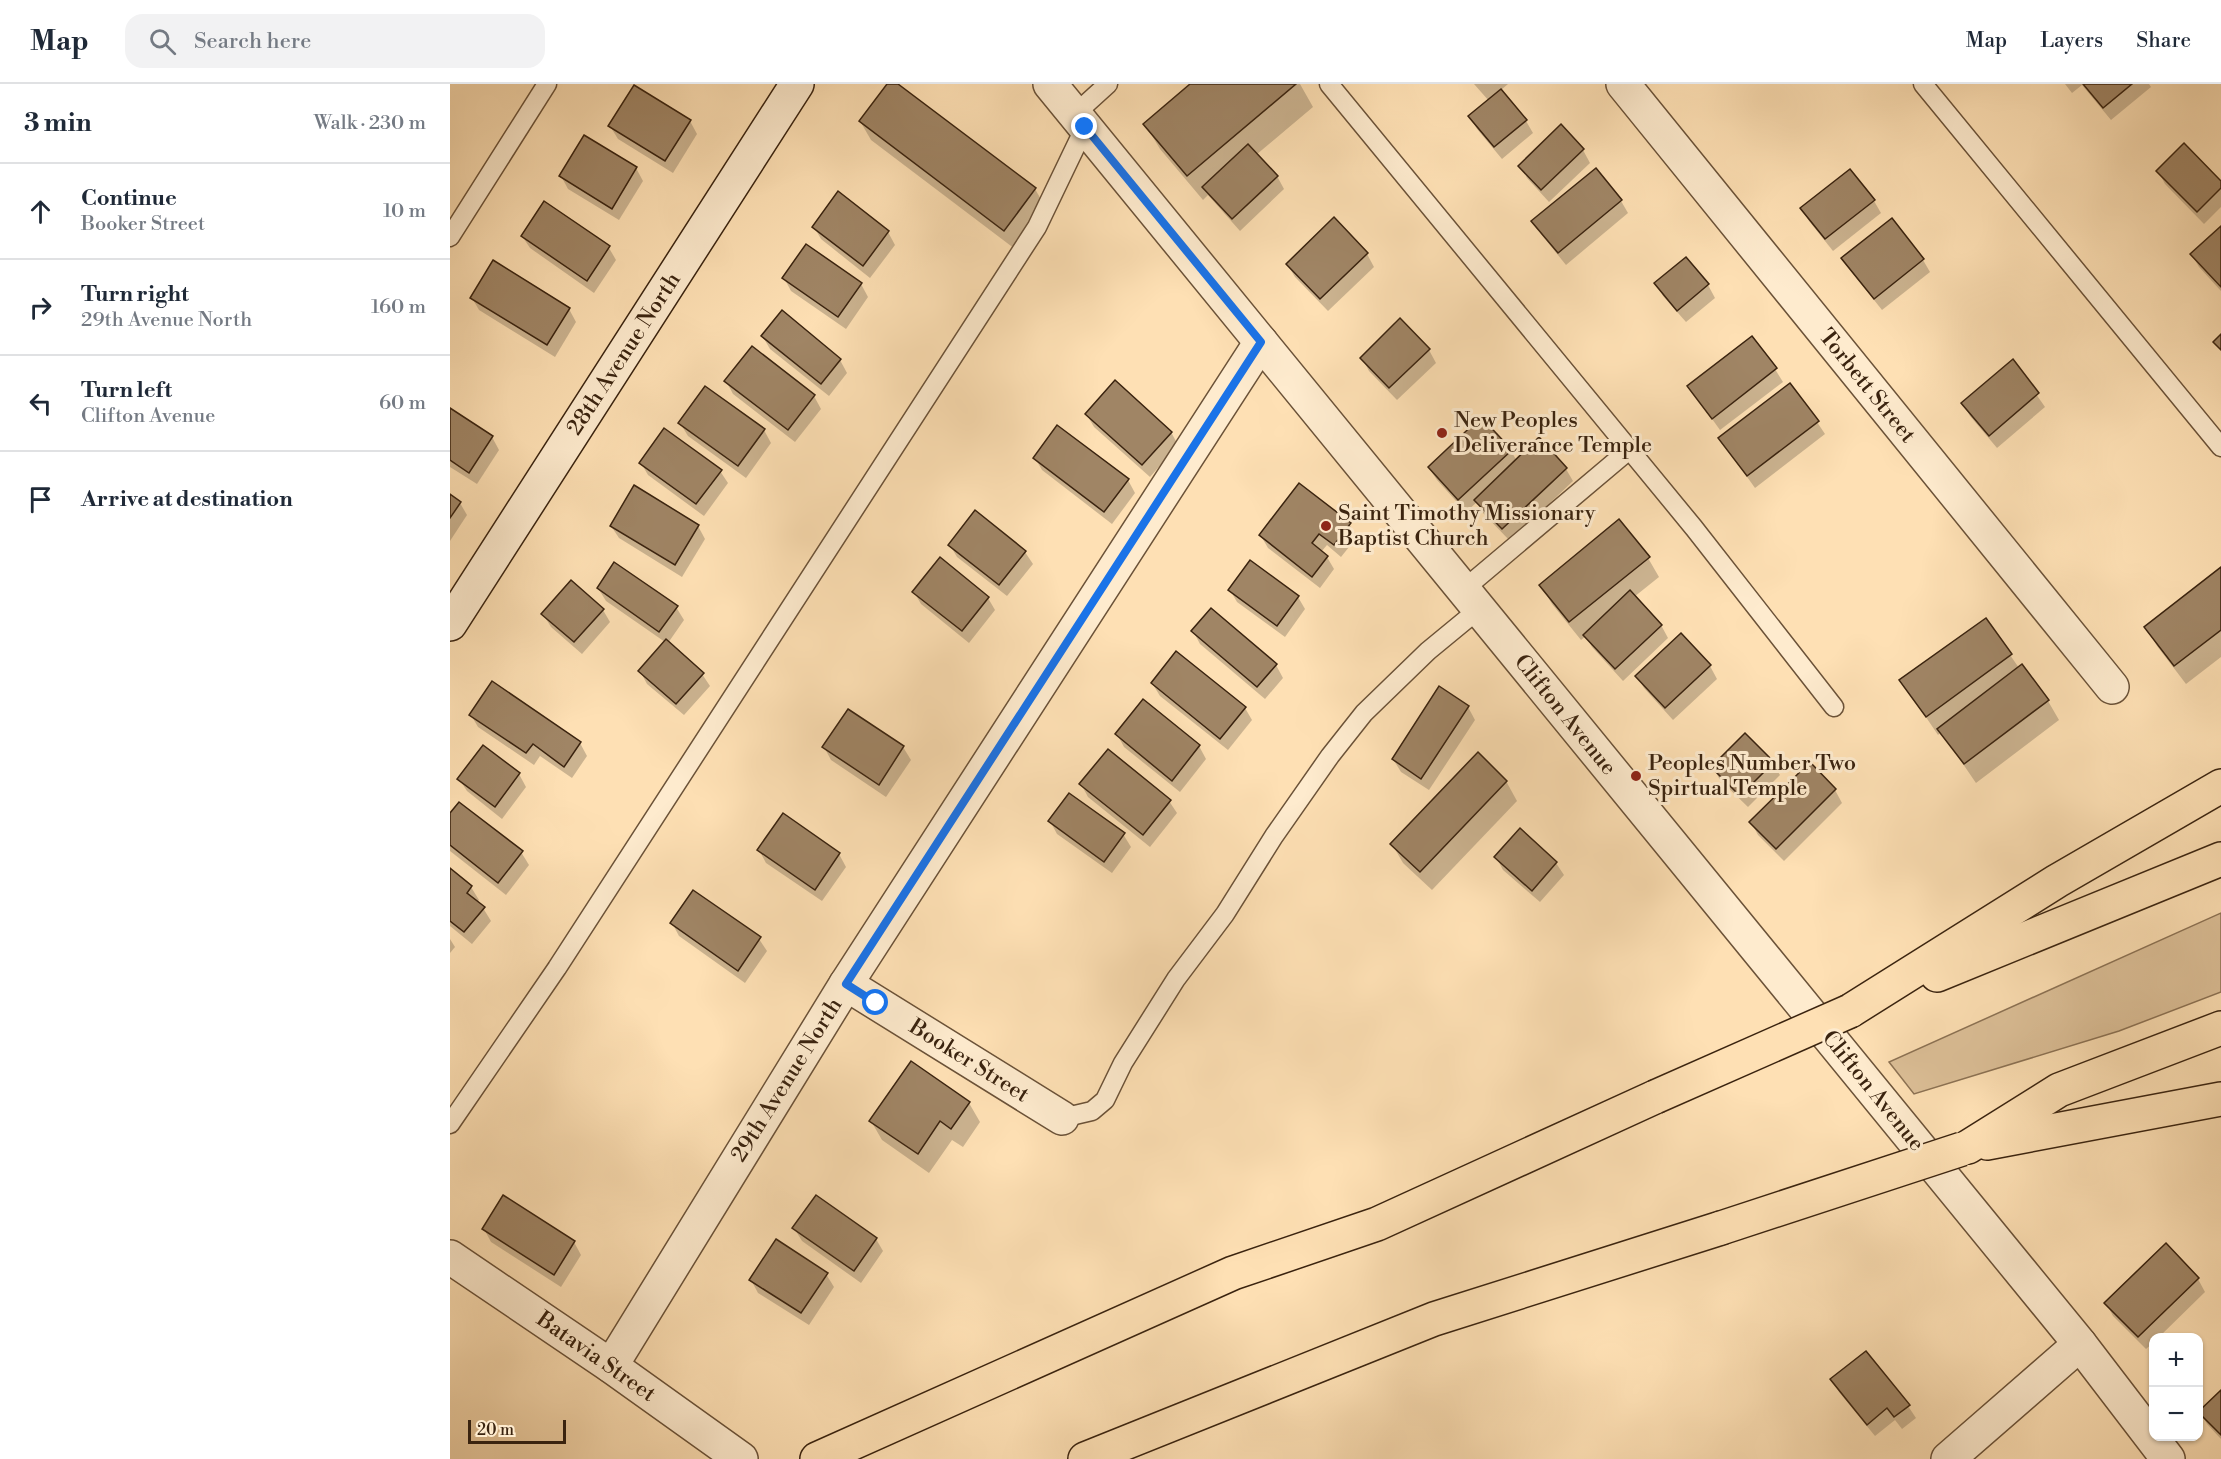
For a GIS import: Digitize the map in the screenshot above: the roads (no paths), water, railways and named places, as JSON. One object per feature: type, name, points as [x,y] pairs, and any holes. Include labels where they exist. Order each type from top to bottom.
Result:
[{"type":"highway","points":[[1850,1011],[2057,881],[2221,786]]},
{"type":"highway","points":[[817,1459],[1233,1273],[1377,1224],[1850,1011],[2221,859]]},
{"type":"highway","points":[[1965,1148],[2059,1090],[2221,1028]]},
{"type":"highway","points":[[1085,1459],[1434,1319],[1965,1148],[2221,1099]]},
{"type":"street","name":"28th Avenue North","points":[[450,624],[459,590],[797,84]]},
{"type":"street","name":"Clifton Avenue","points":[[1050,84],[2080,1344],[2168,1459]]},
{"type":"street","name":"Torbett Street","points":[[1623,84],[2112,687]]},
{"type":"street","name":"29th Avenue North","points":[[611,1366],[846,984],[1261,342]]},
{"type":"street","name":"Booker Street","points":[[846,984],[1062,1118]]},
{"type":"street","name":"Batavia Street","points":[[450,1257],[611,1366],[741,1459]]},
{"type":"street","points":[[1948,1459],[2080,1344]]},
{"type":"lane","points":[[450,237],[547,84]]},
{"type":"lane","points":[[450,1124],[563,958],[1037,226],[1080,121],[1108,84]]},
{"type":"lane","points":[[1329,84],[1694,528],[1834,706]]},
{"type":"lane","points":[[1923,84],[2221,447]]},
{"type":"lane","points":[[1062,1118],[1092,1111],[1105,1100],[1124,1063],[1176,979],[1225,914],[1274,836],[1330,756],[1364,713],[1428,651],[1471,599],[1629,450]]},
{"type":"place","name":"New Peoples Deliverance Temple","points":[[1442,433]]},
{"type":"place","name":"Saint Timothy Missionary Baptist Church","points":[[1326,526]]},
{"type":"place","name":"Peoples Number Two Spirtual Temple","points":[[1636,776]]}]
